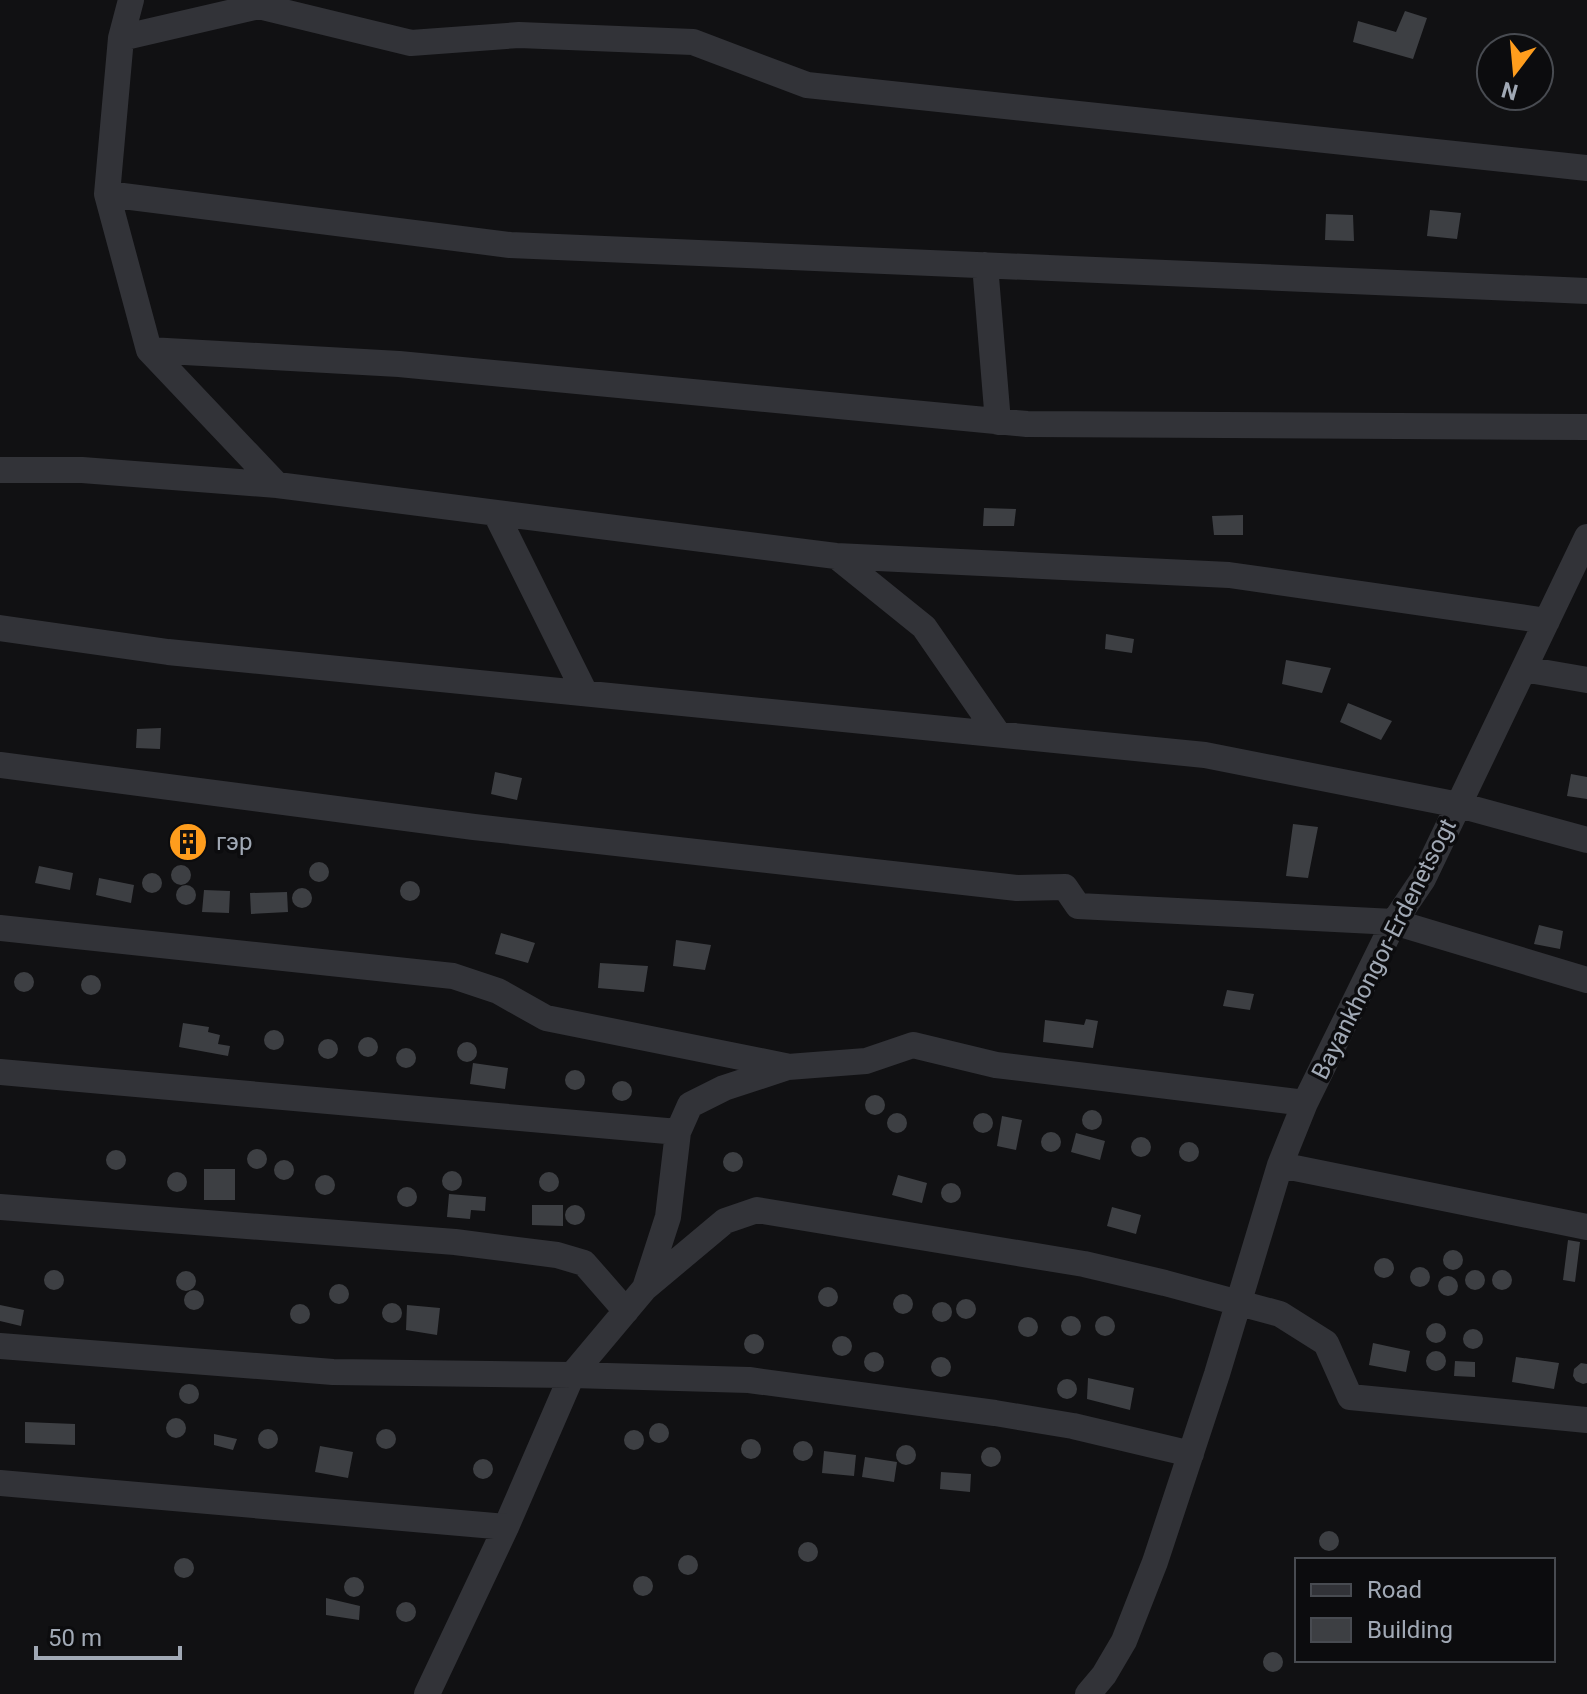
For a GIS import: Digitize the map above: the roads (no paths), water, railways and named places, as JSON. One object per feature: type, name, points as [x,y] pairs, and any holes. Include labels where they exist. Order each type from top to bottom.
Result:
[{"type":"street","points":[[131,0],[121,38],[107,194],[149,350],[277,485]]},
{"type":"street","points":[[121,38],[259,6],[411,43],[519,35],[693,42],[807,85],[1587,168]]},
{"type":"street","points":[[107,194],[510,245],[1587,291]]},
{"type":"street","points":[[985,265],[998,422]]},
{"type":"street","points":[[149,350],[399,364],[1027,424],[1587,427]]},
{"type":"street","points":[[0,470],[82,470],[277,485],[836,556],[1229,575],[1547,621]]},
{"type":"street","points":[[496,514],[585,693]]},
{"type":"street","name":"Bayankhongor-Erdenetsogt","points":[[1088,1694],[1104,1675],[1124,1641],[1155,1562],[1240,1302],[1280,1165],[1305,1103],[1394,922],[1423,879],[1587,537]]},
{"type":"street","points":[[836,556],[924,627],[998,734]]},
{"type":"street","points":[[0,628],[168,652],[1205,755],[1459,805],[1587,840]]},
{"type":"street","points":[[1524,669],[1587,680]]},
{"type":"street","points":[[0,765],[489,829],[1017,888],[1065,887],[1078,906],[1394,922],[1587,980]]},
{"type":"street","points":[[0,928],[453,976],[498,991],[546,1018],[788,1067]]},
{"type":"street","points":[[645,1288],[668,1217],[678,1132],[690,1105],[724,1088],[788,1067],[866,1061],[913,1045],[996,1065],[1305,1103]]},
{"type":"street","points":[[0,1072],[678,1132]]},
{"type":"street","points":[[1280,1165],[1587,1227]]},
{"type":"street","points":[[0,1207],[455,1242],[557,1255],[584,1263],[626,1311]]},
{"type":"street","points":[[427,1694],[506,1527],[572,1375],[645,1288],[725,1221],[757,1210],[1084,1264],[1280,1314],[1326,1343],[1350,1397],[1587,1420]]},
{"type":"street","points":[[0,1346],[333,1372],[749,1380],[1073,1426],[1191,1454]]},
{"type":"street","points":[[0,1483],[506,1527]]},
{"type":"place","name":"гэр","points":[[188,842]]}]
